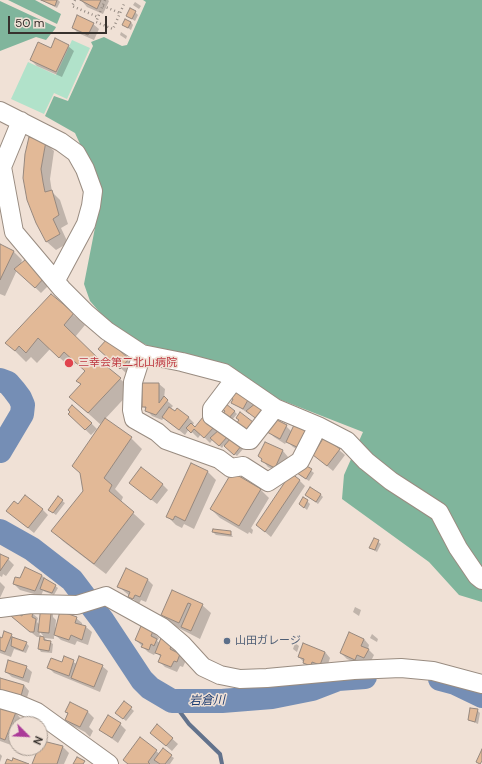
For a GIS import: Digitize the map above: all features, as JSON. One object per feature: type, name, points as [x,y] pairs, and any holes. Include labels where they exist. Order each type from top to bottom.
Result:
[{"type":"street","points":[[0,112],[61,142],[76,153],[85,169],[93,191],[86,224],[56,280]]},
{"type":"street","points":[[21,121],[2,167],[7,230],[86,313],[107,331],[142,354],[182,362],[224,373],[275,408],[318,426],[347,442],[366,461],[391,481],[439,512],[458,548],[477,576],[482,580]]},
{"type":"street","points":[[142,354],[132,382],[132,410],[134,419],[157,432],[166,440],[219,459],[231,468],[243,466],[268,482],[300,461],[318,426]]},
{"type":"street","points":[[234,380],[212,408],[212,416],[246,440],[250,440],[275,408]]},
{"type":"street","points":[[0,608],[31,604],[77,605],[106,596],[162,627],[182,644],[204,667],[220,675],[240,679],[354,670],[401,668],[433,671],[482,684]]},
{"type":"street","points":[[0,699],[18,704],[37,712],[109,764]]},
{"type":"path","points":[[75,0],[72,6],[98,17]]},
{"type":"path","points":[[105,0],[96,22],[113,29],[124,4]]},
{"type":"path","points":[[103,6],[120,13]]},
{"type":"green space","points":[[8,0],[35,0],[61,14],[57,24]]},
{"type":"green space","points":[[143,0],[482,0],[482,602],[459,595],[429,562],[342,499],[344,475],[363,432],[176,359],[115,330],[90,301],[84,284],[102,192],[75,133],[45,116],[54,96],[68,101],[93,46],[91,42],[104,37],[122,46],[127,45],[146,2]]},
{"type":"green space","points":[[0,1],[56,27],[46,40],[36,37],[0,51]]},
{"type":"green space","points":[[72,40],[90,48],[67,99],[54,93],[44,114],[11,99],[28,62],[56,75]]},
{"type":"building","points":[[41,0],[57,0],[55,6]]},
{"type":"building","points":[[80,0],[101,0],[97,9]]},
{"type":"building","points":[[130,8],[136,11],[132,19],[126,16]]},
{"type":"building","points":[[77,15],[94,23],[88,35],[72,28]]},
{"type":"building","points":[[125,19],[131,22],[128,28],[122,25]]},
{"type":"building","points":[[55,38],[69,45],[56,72],[30,60],[38,42],[51,48]]},
{"type":"building","points":[[29,137],[46,141],[41,169],[43,182],[45,192],[52,190],[59,215],[53,219],[60,234],[46,242],[36,223],[27,200],[23,178],[25,154]]},
{"type":"building","points":[[0,244],[14,251],[0,280]]},
{"type":"building","points":[[25,260],[44,278],[35,288],[14,269]]},
{"type":"building","points":[[51,294],[74,313],[64,325],[105,365],[121,378],[88,413],[69,397],[81,384],[76,381],[85,371],[64,352],[59,358],[38,338],[26,353],[19,346],[15,351],[5,343]]},
{"type":"building","points":[[107,339],[129,359],[120,369],[98,349]]},
{"type":"building","points":[[142,383],[159,383],[159,403],[164,396],[168,400],[156,415],[145,411],[146,407],[142,407]]},
{"type":"building","points":[[235,390],[249,398],[243,409],[231,403],[233,399],[230,397]]},
{"type":"building","points":[[256,403],[265,410],[258,420],[246,411]]},
{"type":"building","points":[[226,404],[235,411],[228,419],[222,415],[225,411],[222,409]]},
{"type":"building","points":[[72,405],[92,423],[85,430],[68,414],[70,412],[68,410]]},
{"type":"building","points":[[169,407],[175,411],[177,408],[189,417],[179,430],[162,417]]},
{"type":"building","points":[[240,412],[253,422],[245,432],[235,425],[239,420],[236,418]]},
{"type":"building","points":[[203,417],[214,427],[204,438],[194,429],[191,433],[186,428],[191,423],[195,427]]},
{"type":"building","points":[[105,418],[132,437],[104,478],[112,485],[109,491],[134,512],[94,564],[51,531],[83,491],[80,473],[72,466]]},
{"type":"building","points":[[275,419],[287,425],[280,439],[267,432]]},
{"type":"building","points":[[294,425],[307,431],[299,448],[286,442]]},
{"type":"building","points":[[220,429],[228,436],[219,446],[210,438]]},
{"type":"building","points":[[324,437],[340,449],[327,466],[313,455]]},
{"type":"building","points":[[231,438],[241,446],[234,455],[224,446]]},
{"type":"building","points":[[265,442],[283,450],[275,468],[261,461],[262,459],[258,456]]},
{"type":"building","points":[[191,463],[208,471],[185,521],[175,516],[173,520],[166,517]]},
{"type":"building","points":[[303,464],[312,469],[306,479],[297,473]]},
{"type":"building","points":[[141,467],[163,484],[151,500],[129,483]]},
{"type":"building","points":[[232,472],[261,489],[239,526],[210,509]]},
{"type":"building","points":[[291,473],[300,480],[265,532],[256,525]]},
{"type":"building","points":[[310,487],[321,494],[316,502],[305,495]]},
{"type":"building","points":[[25,495],[43,509],[28,528],[6,511],[14,501],[18,504]]},
{"type":"building","points":[[58,496],[63,500],[53,513],[48,510]]},
{"type":"building","points":[[303,497],[308,500],[304,508],[299,504]]},
{"type":"building","points":[[213,529],[231,531],[231,535],[212,532]]},
{"type":"building","points":[[374,538],[379,540],[375,550],[369,548]]},
{"type":"building","points":[[0,554],[9,558],[0,571]]},
{"type":"building","points":[[25,567],[42,575],[35,591],[13,584],[15,577],[20,578]]},
{"type":"building","points":[[126,568],[148,579],[140,597],[135,595],[133,599],[128,597],[130,592],[117,587]]},
{"type":"building","points":[[44,578],[56,585],[52,593],[40,589]]},
{"type":"building","points":[[172,590],[203,604],[191,631],[181,627],[191,604],[188,603],[179,623],[161,615]]},
{"type":"building","points":[[41,606],[51,613],[49,633],[38,632]]},
{"type":"building","points":[[11,610],[22,616],[24,611],[33,612],[32,617],[36,619],[34,632],[30,632],[5,611]]},
{"type":"building","points":[[60,611],[77,617],[75,623],[86,626],[82,640],[71,635],[69,640],[54,635]]},
{"type":"building","points":[[141,626],[153,631],[151,636],[157,639],[154,646],[151,644],[149,650],[141,647],[143,644],[135,640]]},
{"type":"building","points":[[4,631],[12,634],[5,652],[0,650],[0,637],[2,638]]},
{"type":"building","points":[[349,632],[364,639],[361,646],[369,649],[364,658],[357,655],[355,660],[340,653]]},
{"type":"building","points":[[40,636],[44,637],[44,640],[51,641],[49,651],[38,649]]},
{"type":"building","points":[[12,637],[27,642],[23,651],[11,646]]},
{"type":"building","points":[[161,638],[172,643],[170,649],[180,654],[177,662],[174,661],[171,667],[158,662],[161,655],[155,653]]},
{"type":"building","points":[[303,643],[325,652],[320,665],[312,662],[311,666],[303,663],[304,659],[298,657]]},
{"type":"building","points":[[64,656],[74,660],[69,676],[47,668],[51,658],[62,662]]},
{"type":"building","points":[[79,656],[103,665],[94,687],[71,678]]},
{"type":"building","points":[[8,660],[27,666],[23,678],[5,672]]},
{"type":"building","points":[[0,678],[24,685],[21,696],[0,690]]},
{"type":"building","points":[[124,701],[132,707],[123,719],[115,713]]},
{"type":"building","points":[[70,702],[88,711],[80,727],[65,720],[68,713],[65,712]]},
{"type":"building","points":[[0,705],[16,712],[14,716],[8,716],[8,732],[5,740],[0,738]]},
{"type":"building","points":[[470,708],[478,709],[475,722],[468,720]]},
{"type":"building","points":[[108,715],[121,723],[112,738],[99,730]]},
{"type":"building","points":[[157,724],[173,738],[166,746],[150,733]]},
{"type":"building","points":[[140,737],[157,750],[148,762],[150,764],[128,764],[123,760]]},
{"type":"building","points":[[48,742],[63,746],[57,764],[32,764],[35,756],[48,756]]},
{"type":"building","points":[[163,748],[172,755],[165,764],[160,764],[154,760]]},
{"type":"building","points":[[482,749],[482,761],[480,764],[476,762]]},
{"type":"building","points":[[77,757],[85,761],[83,764],[73,764]]},
{"type":"building","points":[[13,758],[29,764],[5,764],[7,759],[12,761]]},
{"type":"waterway","name":"岩倉川","points":[[0,380],[8,383],[20,398],[23,405],[22,414],[0,451]]},
{"type":"waterway","name":"岩倉川","points":[[0,531],[32,549],[72,580],[103,621],[142,680],[150,688],[172,701],[222,701],[272,697],[312,689],[338,679],[365,677]]},
{"type":"waterway","name":"岩倉川","points":[[440,679],[455,683],[482,696]]},
{"type":"waterway","points":[[172,701],[189,724],[220,754],[222,764]]},
{"type":"place","name":"三幸会第二北山病院","points":[[69,363]]},
{"type":"place","name":"山田ガレージ","points":[[227,641]]}]
